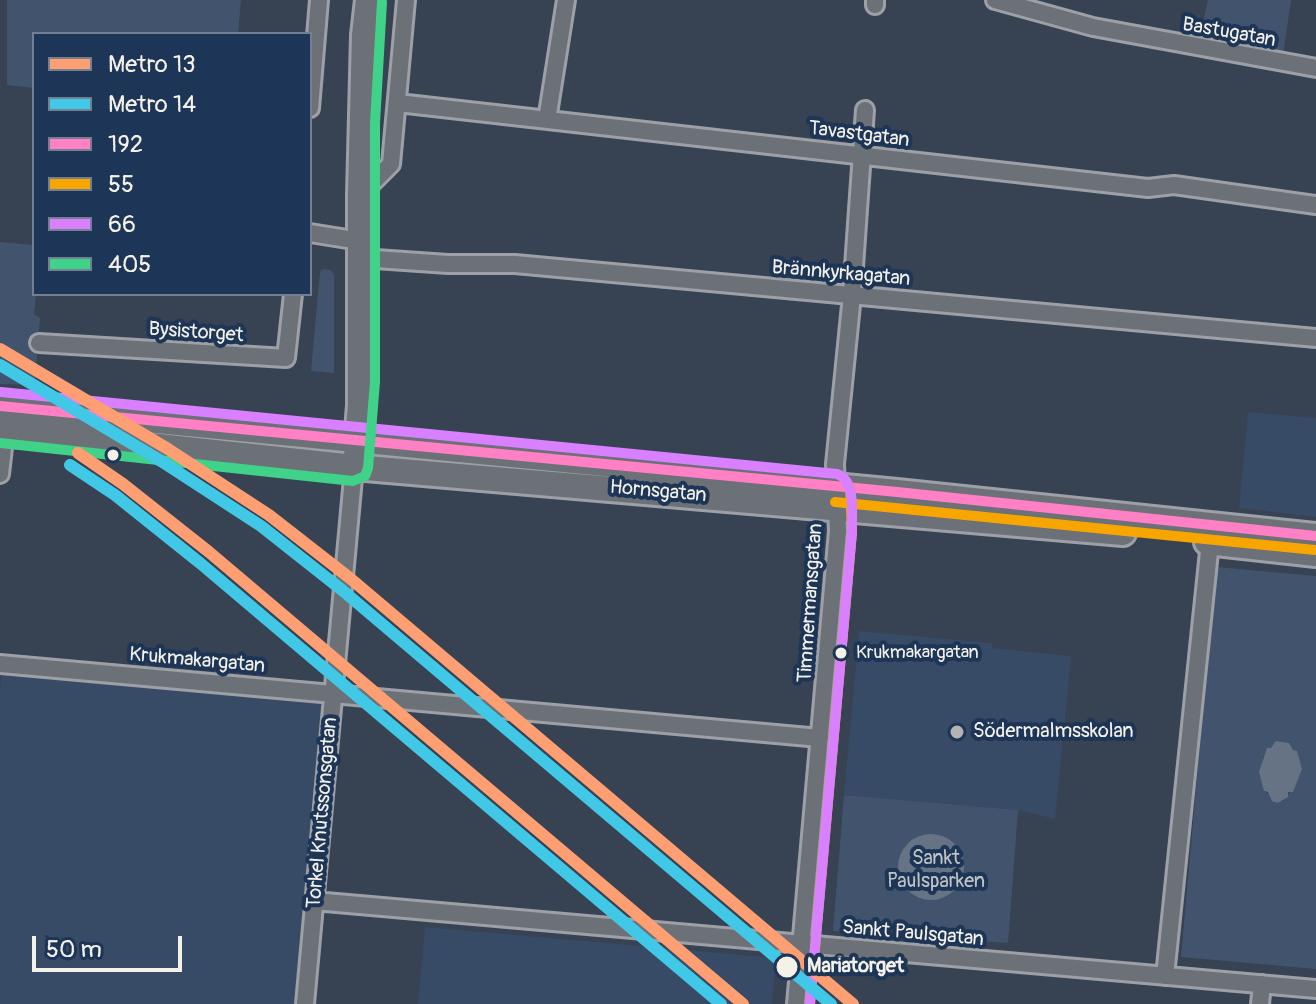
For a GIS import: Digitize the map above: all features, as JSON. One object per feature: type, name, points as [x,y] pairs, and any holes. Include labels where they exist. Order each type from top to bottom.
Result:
[{"type":"street","points":[[312,84],[319,0]]},
{"type":"street","name":"Torkel Knutssonsgatan","points":[[305,1004],[357,440],[364,35],[368,0]]},
{"type":"street","points":[[360,195],[391,164],[406,0]]},
{"type":"street","points":[[547,120],[566,0]]},
{"type":"street","name":"Bastugatan","points":[[995,0],[1093,27],[1316,68]]},
{"type":"street","name":"Tavastgatan","points":[[398,103],[1148,188],[1174,185],[1316,205]]},
{"type":"street","name":"Timmermansgatan","points":[[796,1004],[838,531],[837,444],[852,295],[865,110]]},
{"type":"street","name":"Brännkyrkagatan","points":[[312,234],[361,250],[448,264],[515,264],[1316,338]]},
{"type":"street","name":"Bysistorget","points":[[39,343],[286,358],[293,296]]},
{"type":"street","points":[[0,474],[3,418]]},
{"type":"street","name":"Hornsgatan","points":[[3,418],[357,440],[1316,554]]},
{"type":"street","name":"Hornsgatan","points":[[3,418],[354,467],[837,497],[1316,536]]},
{"type":"street","points":[[1165,976],[1210,542]]},
{"type":"street","name":"Krukmakargatan","points":[[0,664],[820,738]]},
{"type":"street","name":"Sankt Paulsgatan","points":[[314,901],[1316,989]]},
{"type":"street","points":[[1260,1004],[1262,984]]},
{"type":"shaded area","points":[[1248,412],[1316,418],[1316,517],[1239,508]]},
{"type":"shaded area","name":"Södermalmsskolan","points":[[859,631],[992,643],[992,648],[1071,656],[1055,819],[1018,810],[844,795]]},
{"type":"shaded area","points":[[2,668],[332,695],[305,1004],[0,1004]]},
{"type":"shaded area","points":[[1276,741],[1289,743],[1297,751],[1302,769],[1293,792],[1288,792],[1288,797],[1278,803],[1264,791],[1259,772],[1267,748],[1271,748]]},
{"type":"shaded area","points":[[924,834],[938,834],[950,839],[959,848],[964,867],[962,880],[955,891],[938,900],[924,900],[912,895],[903,886],[898,874],[898,860],[903,848],[912,839]]},
{"type":"shaded area","points":[[425,927],[776,958],[772,1004],[418,1004]]},
{"type":"green space","points":[[7,0],[241,0],[238,32],[32,32],[32,88],[7,85]]},
{"type":"green space","points":[[1208,0],[1291,0],[1283,55],[1199,42]]},
{"type":"green space","points":[[0,242],[32,245],[32,296],[36,296],[34,314],[40,318],[35,380],[32,385],[0,384]]},
{"type":"green space","points":[[323,269],[334,274],[334,373],[311,371],[320,272]]},
{"type":"green space","points":[[1216,567],[1316,576],[1316,969],[1181,957]],"holes":[[[1271,749],[1296,784],[1283,801],[1264,791],[1263,758]]]},
{"type":"green space","name":"Sankt Paulsparken","points":[[844,795],[1018,810],[1008,943],[833,931]]},
{"type":"metro line","name":"13","points":[[0,349],[168,449],[269,515],[351,579],[853,1004]]},
{"type":"metro line","name":"14","points":[[0,365],[161,461],[261,526],[342,590],[831,1004]]},
{"type":"metro line","name":"13","points":[[78,453],[209,552],[743,1004]]},
{"type":"metro line","name":"14","points":[[70,465],[115,495],[200,563],[721,1004]]},
{"type":"transit line","name":"405","points":[[0,443],[353,481],[365,476],[375,382],[375,123],[382,2]]},
{"type":"transit line","name":"66","points":[[1,392],[837,474],[843,478],[848,483],[852,499],[852,532],[810,1004]]},
{"type":"transit line","name":"192","points":[[0,406],[897,492],[1316,536]]},
{"type":"transit line","name":"55","points":[[810,1004],[852,532],[850,487]]},
{"type":"transit line","name":"55","points":[[835,502],[1315,550]]},
{"type":"place","name":"Krukmakargatan","points":[[841,653]]},
{"type":"place","name":"Södermalmsskolan","points":[[957,732]]},
{"type":"place","name":"Mariatorget","points":[[787,967]]}]
